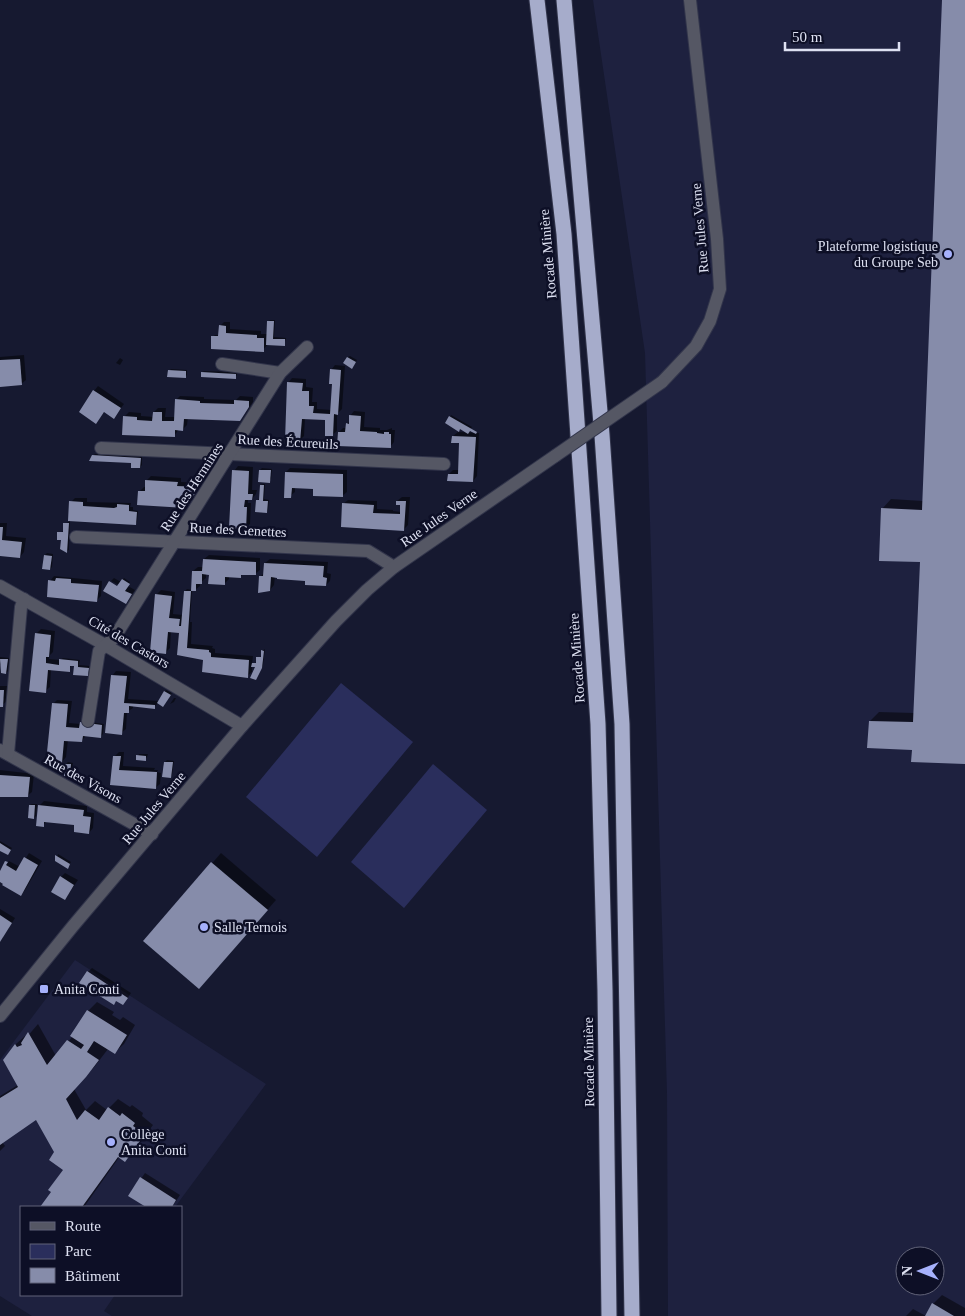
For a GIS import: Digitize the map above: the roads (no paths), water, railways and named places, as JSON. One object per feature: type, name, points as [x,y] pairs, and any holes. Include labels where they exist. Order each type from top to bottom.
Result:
[{"type":"highway","name":"Rocade Minière","points":[[537,0],[564,234],[598,724],[605,990],[609,1316]]},
{"type":"highway","points":[[564,0],[602,435],[622,724],[632,1316]]},
{"type":"street","name":"Rue Jules Verne","points":[[0,1016],[242,726],[336,621],[367,590],[394,567],[662,382],[696,346],[710,321],[720,289],[717,239],[690,0]]},
{"type":"street","name":"Rue des Hermines","points":[[105,645],[114,638],[280,373],[307,347]]},
{"type":"street","points":[[222,364],[280,373]]},
{"type":"street","name":"Rue des Écureuils","points":[[101,448],[444,464]]},
{"type":"street","name":"Rue des Genettes","points":[[76,536],[368,551],[394,567]]},
{"type":"street","name":"Cité des Castors","points":[[0,586],[105,645],[242,726]]},
{"type":"street","points":[[4,752],[21,607],[24,599]]},
{"type":"street","points":[[88,721],[99,651],[105,645]]},
{"type":"street","name":"Rue des Visons","points":[[4,752],[152,834]]},
{"type":"place","name":"Plateforme logistique du Groupe Seb","points":[[948,254]]},
{"type":"place","name":"Salle Ternois","points":[[204,927]]},
{"type":"place","name":"Anita Conti","points":[[44,989]]},
{"type":"place","name":"Collège Anita Conti","points":[[111,1142]]}]
